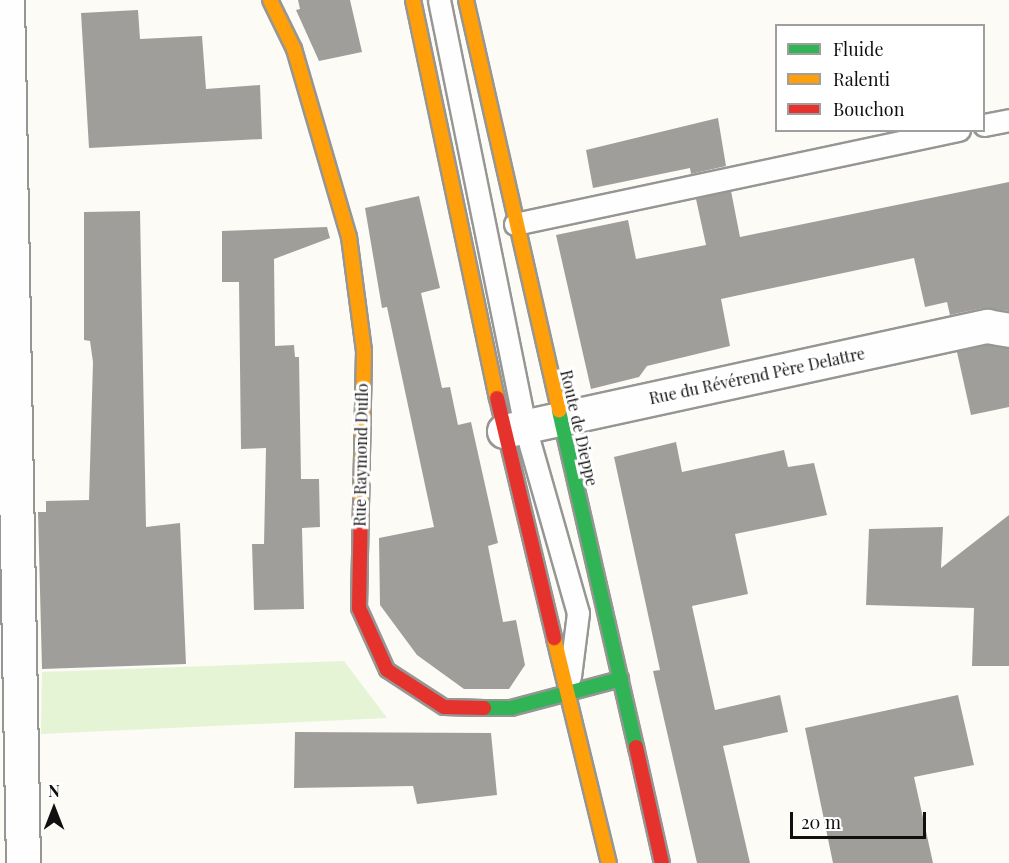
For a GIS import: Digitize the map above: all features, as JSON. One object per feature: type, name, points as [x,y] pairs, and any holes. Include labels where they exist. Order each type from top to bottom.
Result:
[{"type":"main road","name":"Rue Raymond Duflo","points":[[270,0],[294,50],[349,237],[364,351],[359,608],[387,670],[444,707],[511,708],[568,695],[621,679]]},
{"type":"main road","points":[[413,0],[515,429],[568,695],[609,863]]},
{"type":"main road","name":"Route de Dieppe","points":[[466,0],[514,224],[621,679],[630,733],[662,863]]},
{"type":"street","points":[[7,0],[7,571],[23,863]]},
{"type":"street","name":"Rue du Révérend Père Delattre","points":[[515,429],[987,326],[1009,330]]},
{"type":"lane","points":[[439,0],[515,429],[579,613],[568,695]]},
{"type":"lane","points":[[985,125],[1009,120]]},
{"type":"lane","points":[[514,224],[949,132]]},
{"type":"green space","points":[[344,661],[387,718],[41,734],[42,672]]},
{"type":"building","points":[[298,0],[350,0],[362,52],[319,61],[296,10],[300,9]]},
{"type":"building","points":[[138,10],[140,39],[202,36],[206,89],[260,85],[262,139],[89,148],[81,13]]},
{"type":"building","points":[[718,118],[726,166],[691,174],[690,168],[593,188],[586,150]]},
{"type":"building","points":[[1009,182],[1009,311],[983,308],[950,315],[947,302],[925,307],[914,258],[721,299],[730,346],[647,366],[639,377],[591,389],[556,235],[628,220],[636,259],[706,245],[696,199],[731,191],[740,237]]},
{"type":"building","points":[[419,196],[440,288],[421,293],[442,388],[450,387],[458,425],[471,422],[498,543],[488,546],[503,622],[516,620],[525,665],[509,689],[464,689],[417,655],[380,605],[379,538],[434,527],[387,307],[382,308],[365,208]]},
{"type":"building","points":[[140,211],[146,527],[180,523],[186,664],[42,669],[38,512],[46,512],[46,501],[89,500],[93,362],[90,341],[84,340],[84,212]]},
{"type":"building","points":[[327,227],[330,238],[274,259],[275,346],[294,345],[295,357],[299,357],[301,479],[319,479],[320,527],[302,528],[304,609],[254,610],[252,544],[264,544],[266,448],[241,449],[239,282],[222,282],[222,231]]},
{"type":"building","points":[[987,345],[1009,348],[1009,407],[971,415],[957,352]]},
{"type":"building","points":[[676,442],[682,472],[784,450],[788,467],[814,463],[827,515],[735,534],[748,594],[692,606],[715,710],[780,695],[788,732],[723,746],[750,863],[697,863],[653,671],[660,670],[614,457]]},
{"type":"building","points":[[1009,515],[1009,666],[972,666],[974,608],[866,605],[869,529],[943,527],[941,568]]},
{"type":"building","points":[[958,695],[974,765],[914,777],[933,863],[833,863],[805,728]]},
{"type":"building","points":[[295,732],[491,733],[497,795],[417,804],[413,786],[294,788]]},
{"type":"traffic: fast","points":[[559,411],[636,747]]},
{"type":"traffic: fast","points":[[484,708],[511,708],[621,679]]},
{"type":"traffic: slow","points":[[270,0],[294,49],[349,237],[364,351],[361,503]]},
{"type":"traffic: slow","points":[[413,0],[497,398]]},
{"type":"traffic: slow","points":[[466,0],[559,411]]},
{"type":"traffic: slow","points":[[554,638],[609,863]]},
{"type":"traffic: jam","points":[[497,398],[554,638]]},
{"type":"traffic: jam","points":[[361,503],[359,608],[387,670],[444,707],[484,708]]},
{"type":"traffic: jam","points":[[636,747],[662,863]]}]
